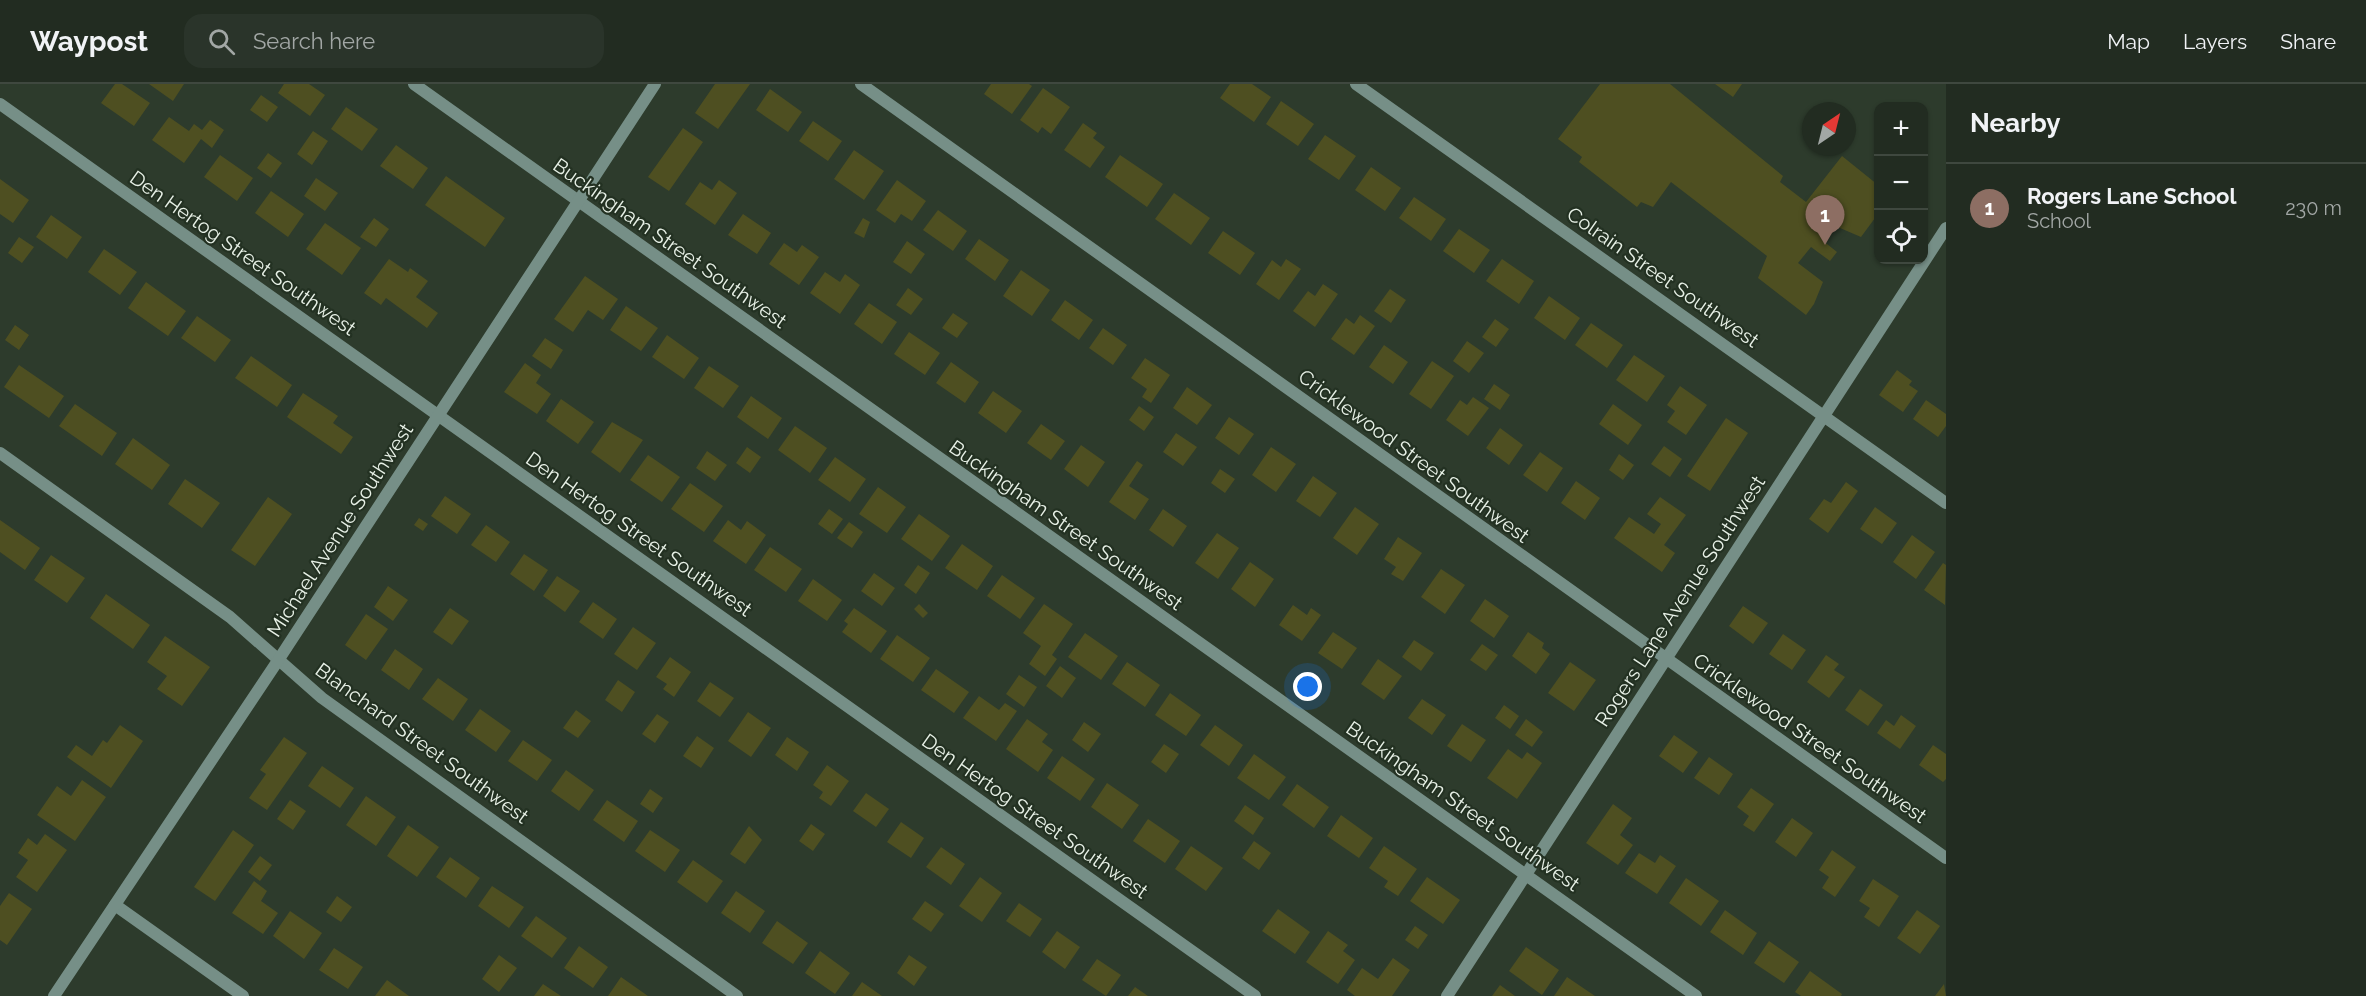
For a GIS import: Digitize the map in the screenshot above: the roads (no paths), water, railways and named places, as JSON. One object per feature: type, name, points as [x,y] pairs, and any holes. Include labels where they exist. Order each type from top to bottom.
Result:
[{"type":"street","name":"Buckingham Street Southwest","points":[[414,84],[1696,996]]},
{"type":"street","name":"Michael Avenue Southwest","points":[[54,996],[279,659],[655,84]]},
{"type":"street","name":"Cricklewood Street Southwest","points":[[861,84],[1946,858]]},
{"type":"street","name":"Colrain Street Southwest","points":[[1356,84],[1946,503]]},
{"type":"street","name":"Den Hertog Street Southwest","points":[[0,104],[1256,996]]},
{"type":"street","name":"Rogers Lane Avenue Southwest","points":[[1447,996],[1946,228]]},
{"type":"street","name":"Blanchard Street Southwest","points":[[0,453],[230,617],[322,698],[737,996]]},
{"type":"street","points":[[115,905],[243,996]]},
{"type":"place","name":"Rogers Lane School","points":[[1825,245]]}]
